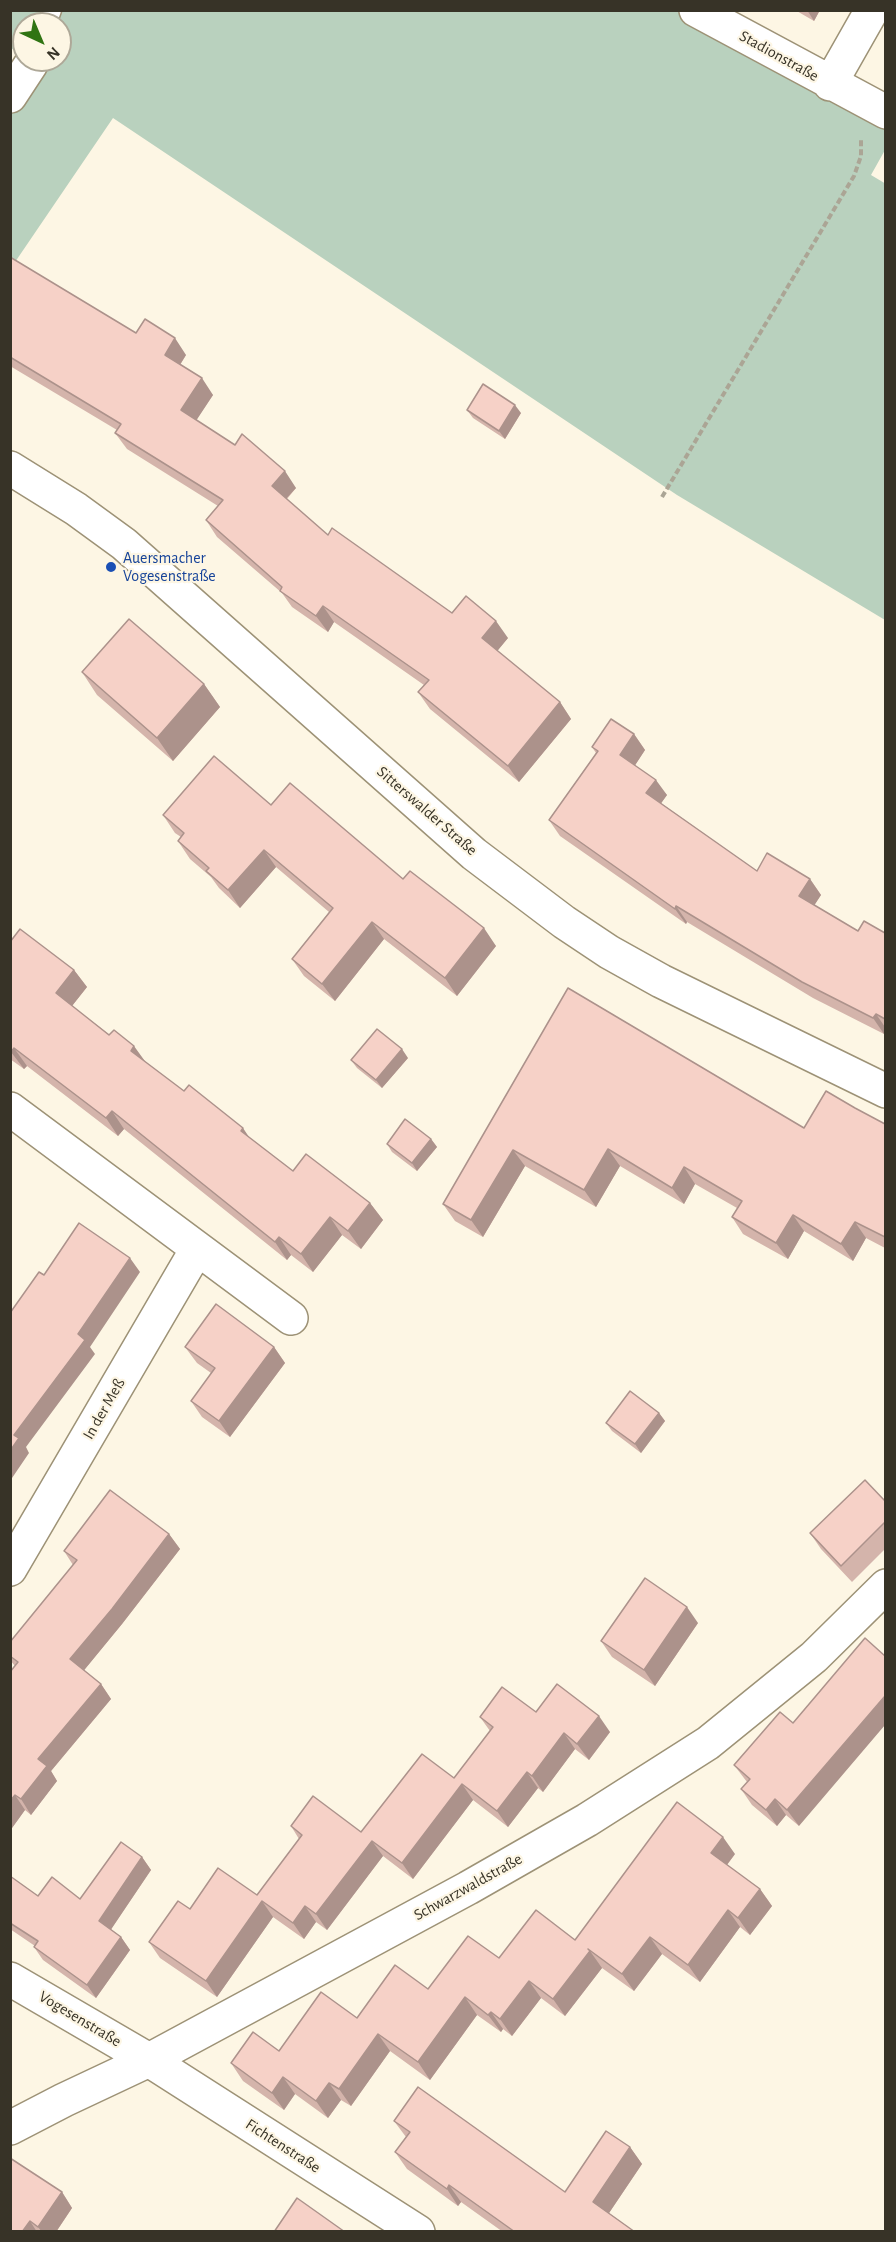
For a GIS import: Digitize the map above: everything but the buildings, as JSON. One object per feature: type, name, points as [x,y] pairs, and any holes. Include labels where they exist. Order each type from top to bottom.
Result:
[{"type":"street","name":"Stadionstraße","points":[[696,10],[885,112]]},
{"type":"street","name":"Stadionstraße","points":[[830,84],[872,10]]},
{"type":"street","points":[[10,96],[25,72]]},
{"type":"street","name":"Sitterswalder Straße","points":[[10,468],[76,509],[124,544],[474,854],[564,922],[609,952],[661,981],[885,1091]]},
{"type":"street","points":[[10,1109],[291,1318]]},
{"type":"street","name":"In der Meß","points":[[10,1569],[197,1249]]},
{"type":"street","name":"Schwarzwaldstraße","points":[[10,2128],[63,2100],[149,2060],[468,1888],[587,1820],[708,1743],[814,1657],[885,1586]]},
{"type":"street","name":"Vogesenstraße","points":[[10,1978],[149,2060]]},
{"type":"street","name":"Fichtenstraße","points":[[149,2060],[418,2232]]},
{"type":"path","points":[[662,497],[854,176],[861,156],[861,135]]},
{"type":"green space","points":[[11,11],[696,11],[885,112],[885,150],[871,175],[886,184],[885,620],[677,495],[113,118],[11,268],[11,96],[21,72],[72,72],[72,12],[12,12],[11,48]]},
{"type":"place","name":"Auersmacher Vogesenstraße","points":[[111,567]]}]
